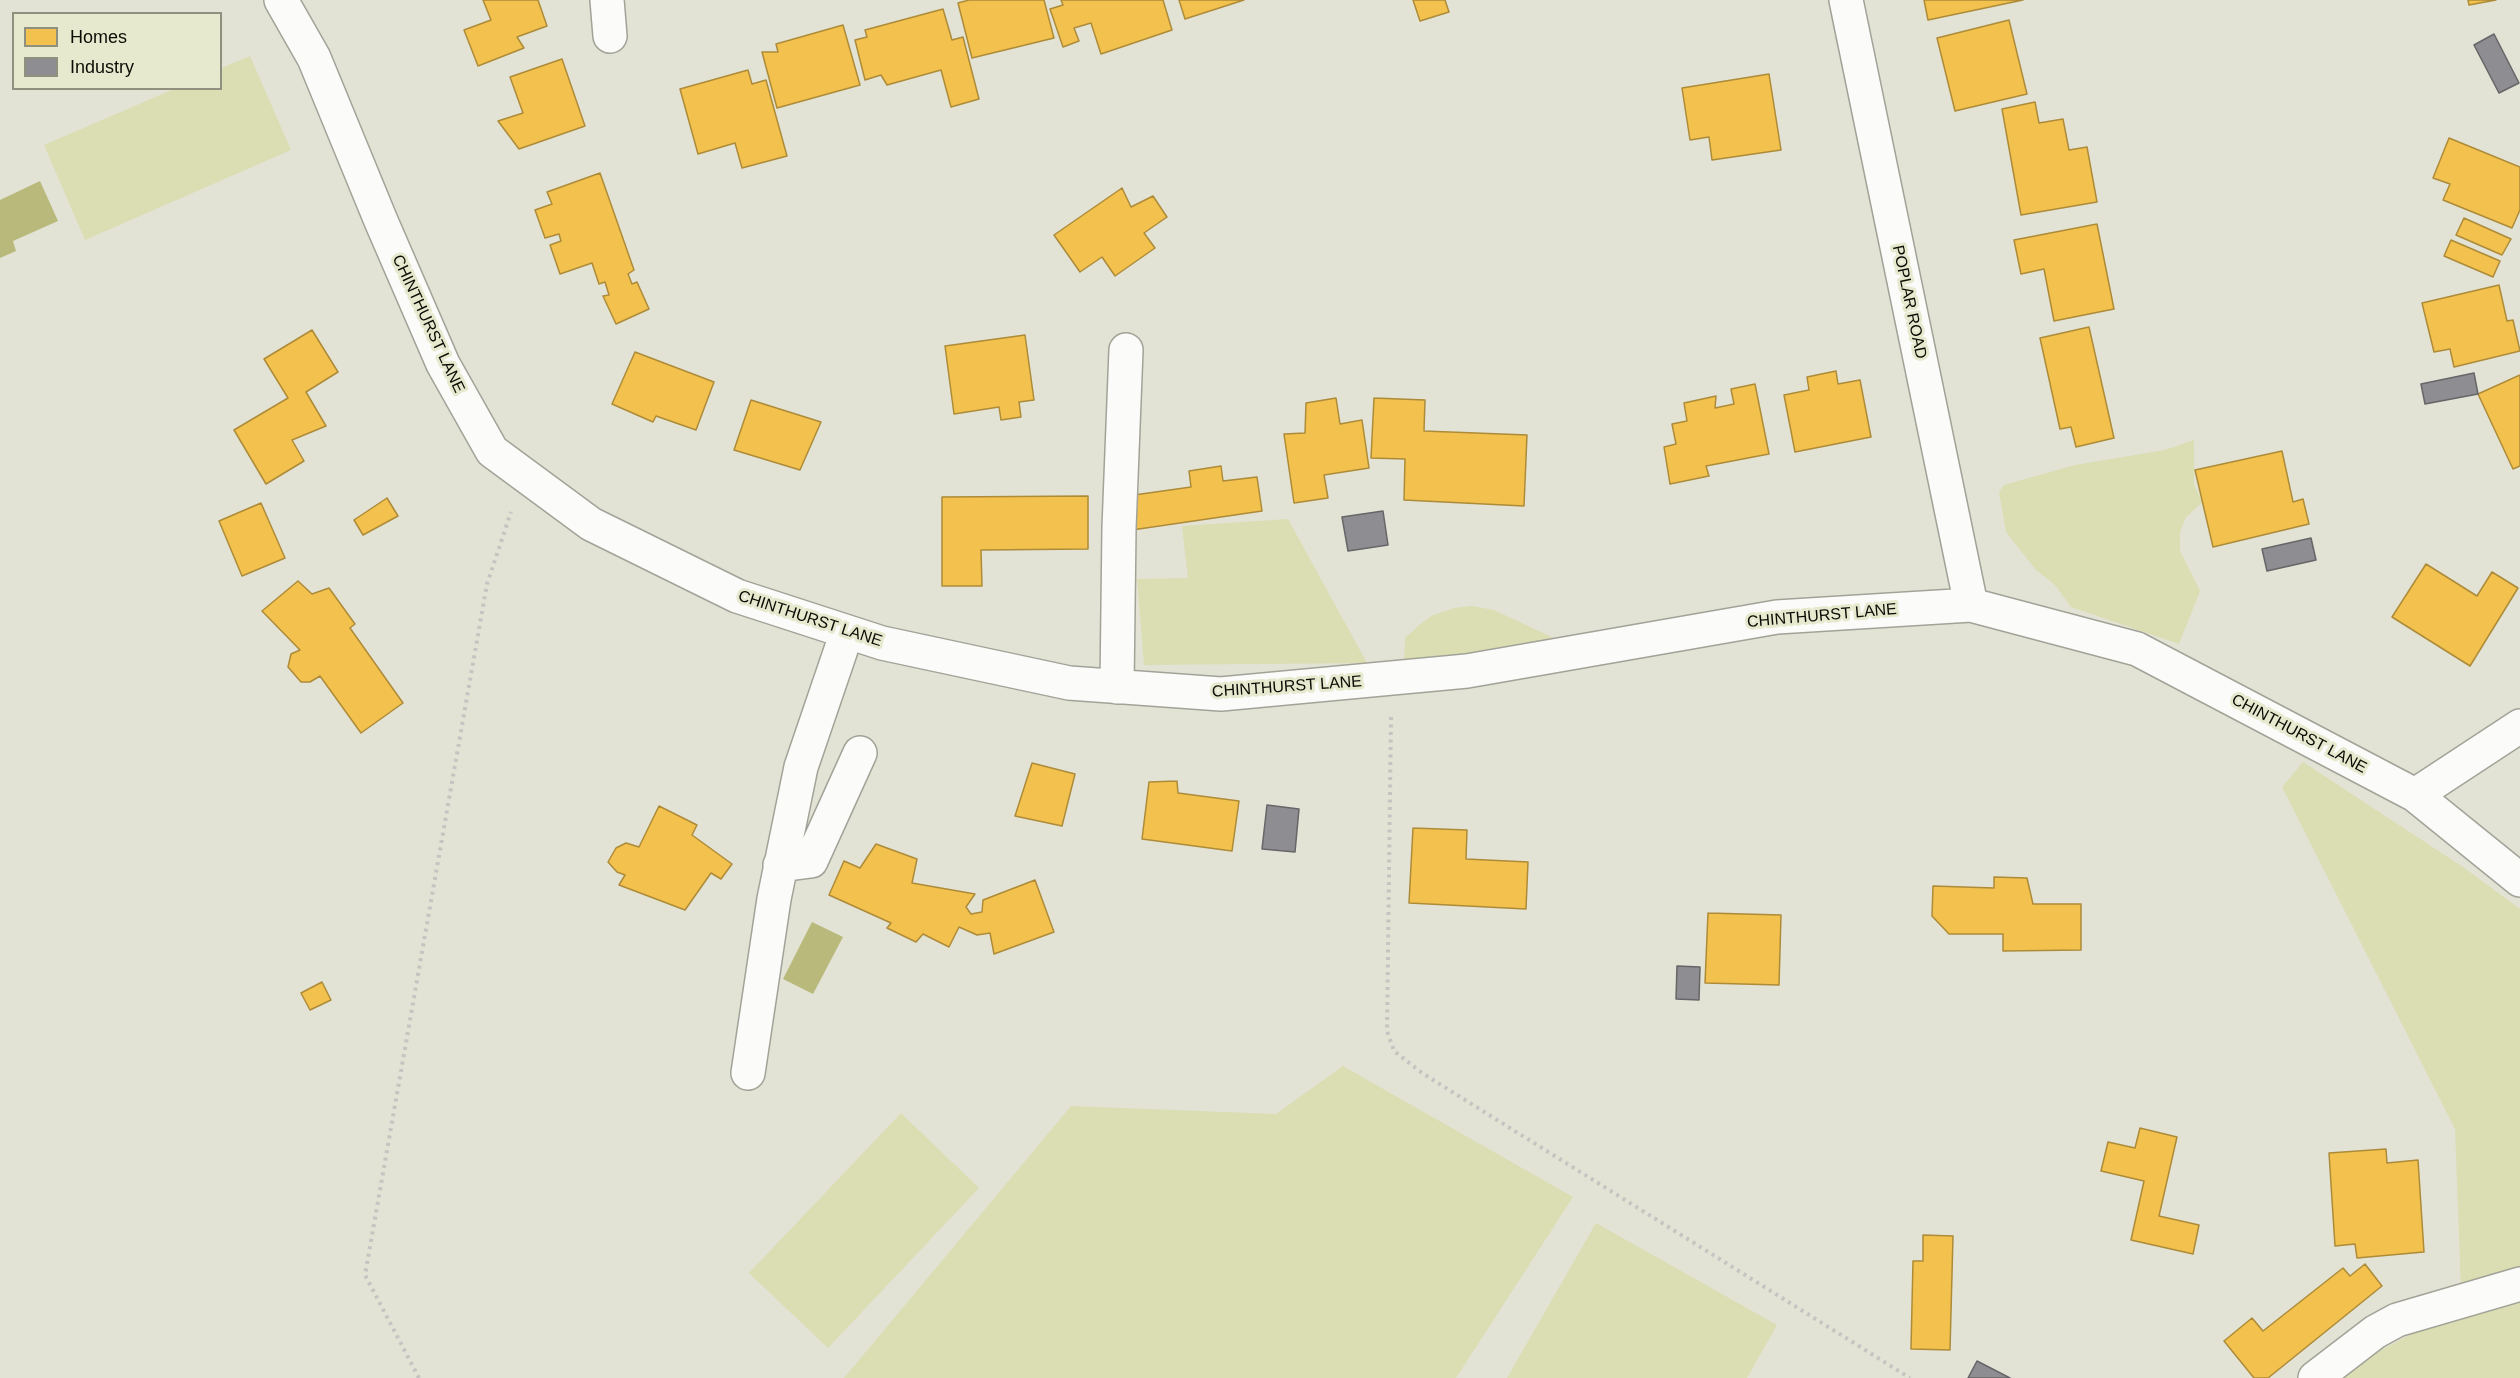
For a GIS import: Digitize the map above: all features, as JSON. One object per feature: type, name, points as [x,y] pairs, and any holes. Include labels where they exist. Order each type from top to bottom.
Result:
[{"type":"street","name":"CHINTHURST LANE","points":[[281,0],[314,58],[443,364],[492,452],[591,524],[737,596],[882,643],[1069,683],[1221,694],[1467,671],[1777,617],[1971,605],[2136,650],[2415,795],[2520,880]]},
{"type":"street","points":[[607,0],[610,36]]},
{"type":"street","name":"POPLAR ROAD","points":[[1846,0],[1971,605]]},
{"type":"street","points":[[1118,687],[1120,505],[1126,350]]},
{"type":"street","points":[[748,1073],[780,866],[801,767],[847,632]]},
{"type":"street","points":[[2415,795],[2520,726]]},
{"type":"street","points":[[780,866],[811,861],[860,753]]},
{"type":"street","points":[[2315,1378],[2374,1332],[2397,1320],[2520,1284]]},
{"type":"path","points":[[419,1378],[365,1275],[487,584],[512,510],[492,452]]},
{"type":"path","points":[[1391,678],[1387,1031],[1394,1051],[1422,1073],[1910,1378]]},
{"type":"shaded area","points":[[250,56],[291,150],[85,240],[44,145],[172,90],[222,90],[222,68]]},
{"type":"shaded area","points":[[40,181],[58,221],[13,241],[16,251],[0,258],[0,200]]},
{"type":"shaded area","points":[[2194,440],[2194,485],[2203,502],[2186,517],[2180,532],[2180,551],[2200,591],[2179,644],[2071,607],[2055,585],[2036,570],[2006,532],[1999,492],[2004,485],[2075,465],[2165,450]]},
{"type":"shaded area","points":[[1288,519],[1367,663],[1144,665],[1137,579],[1188,578],[1182,526]]},
{"type":"shaded area","points":[[1472,606],[1494,610],[1560,641],[1404,663],[1405,638],[1418,626],[1431,616],[1454,608]]},
{"type":"shaded area","points":[[2303,762],[2463,867],[2520,909],[2520,1270],[2461,1290],[2455,1129],[2282,787]]},
{"type":"shaded area","points":[[812,922],[843,937],[813,994],[783,979]]},
{"type":"shaded area","points":[[1343,1066],[1573,1197],[1456,1378],[844,1378],[1071,1106],[1276,1114]]},
{"type":"shaded area","points":[[901,1113],[979,1188],[828,1348],[749,1273]]},
{"type":"shaded area","points":[[1596,1223],[1777,1325],[1747,1378],[1507,1378]]},
{"type":"shaded area","points":[[2520,1302],[2520,1378],[2338,1378],[2357,1363],[2415,1332]]},
{"type":"building: Homes","points":[[483,0],[538,0],[547,26],[517,37],[524,48],[478,66],[464,30],[491,20]]},
{"type":"building: Homes","points":[[969,0],[1044,0],[1054,38],[972,58],[958,3]]},
{"type":"building: Homes","points":[[1061,0],[1163,0],[1172,30],[1101,54],[1091,23],[1074,28],[1079,41],[1063,47],[1050,9],[1063,5]]},
{"type":"building: Homes","points":[[1179,0],[1244,0],[1185,19]]},
{"type":"building: Homes","points":[[1413,0],[1445,0],[1449,12],[1420,21]]},
{"type":"building: Homes","points":[[1924,0],[2023,0],[1928,20]]},
{"type":"building: Homes","points":[[2468,0],[2496,0],[2469,5]]},
{"type":"building: Homes","points":[[943,9],[952,40],[963,37],[979,99],[951,107],[941,70],[887,85],[881,75],[865,80],[855,40],[867,37],[865,30]]},
{"type":"building: Homes","points":[[2009,20],[2027,94],[1955,111],[1937,38]]},
{"type":"building: Homes","points":[[843,25],[860,85],[777,108],[762,52],[778,52],[776,44]]},
{"type":"building: Homes","points":[[562,59],[585,126],[519,149],[498,121],[523,113],[510,77]]},
{"type":"building: Homes","points":[[748,70],[752,84],[766,80],[787,156],[742,168],[735,143],[698,154],[680,89]]},
{"type":"building: Homes","points":[[1769,74],[1781,150],[1712,160],[1709,137],[1690,140],[1682,88]]},
{"type":"building: Homes","points":[[2035,102],[2039,123],[2063,119],[2069,150],[2087,147],[2097,202],[2021,215],[2002,109]]},
{"type":"building: Homes","points":[[2449,138],[2520,167],[2520,210],[2512,228],[2443,200],[2450,184],[2433,178]]},
{"type":"building: Homes","points":[[600,173],[634,270],[628,274],[632,284],[637,282],[649,309],[616,324],[603,296],[609,295],[605,282],[599,284],[592,263],[560,274],[550,245],[561,241],[559,234],[545,238],[535,210],[552,204],[547,192]]},
{"type":"building: Homes","points":[[1122,188],[1131,207],[1153,196],[1167,217],[1144,233],[1155,248],[1115,276],[1102,257],[1080,272],[1054,235]]},
{"type":"building: Homes","points":[[2464,218],[2511,239],[2502,255],[2456,235]]},
{"type":"building: Homes","points":[[2097,224],[2114,309],[2054,321],[2044,269],[2021,274],[2014,240]]},
{"type":"building: Homes","points":[[2451,240],[2500,261],[2493,277],[2444,256]]},
{"type":"building: Homes","points":[[2499,285],[2507,321],[2513,320],[2520,351],[2454,367],[2450,349],[2434,352],[2422,303]]},
{"type":"building: Homes","points":[[2089,327],[2114,438],[2076,447],[2071,427],[2060,429],[2040,338]]},
{"type":"building: Homes","points":[[312,330],[338,372],[306,392],[326,426],[292,440],[304,461],[266,484],[234,430],[288,398],[264,359]]},
{"type":"building: Homes","points":[[1025,335],[1034,400],[1019,402],[1021,417],[1001,420],[999,407],[954,414],[945,346]]},
{"type":"building: Homes","points":[[635,352],[714,382],[696,430],[656,416],[653,422],[612,404]]},
{"type":"building: Homes","points":[[1836,371],[1838,384],[1860,380],[1871,437],[1795,452],[1784,395],[1809,390],[1807,377]]},
{"type":"building: Homes","points":[[2520,375],[2520,466],[2513,469],[2478,394]]},
{"type":"building: Homes","points":[[1755,384],[1769,454],[1706,466],[1709,476],[1670,484],[1664,447],[1676,444],[1672,424],[1687,421],[1684,403],[1716,396],[1715,408],[1734,404],[1731,389]]},
{"type":"building: Homes","points":[[1336,398],[1340,424],[1362,420],[1369,468],[1324,475],[1328,498],[1294,503],[1284,434],[1305,433],[1306,403]]},
{"type":"building: Homes","points":[[1374,398],[1425,400],[1424,431],[1527,435],[1524,506],[1404,500],[1405,459],[1371,458]]},
{"type":"building: Homes","points":[[751,400],[821,422],[800,470],[734,450]]},
{"type":"building: Homes","points":[[2282,451],[2293,502],[2303,499],[2309,524],[2213,547],[2195,470]]},
{"type":"building: Homes","points":[[1221,466],[1223,481],[1257,477],[1262,511],[1132,530],[1127,496],[1191,487],[1189,471]]},
{"type":"building: Homes","points":[[1088,496],[1088,549],[981,550],[982,586],[942,586],[942,497]]},
{"type":"building: Homes","points":[[387,498],[398,516],[363,535],[354,520]]},
{"type":"building: Homes","points":[[261,503],[285,558],[242,576],[219,521]]},
{"type":"building: Homes","points":[[2426,564],[2477,596],[2492,572],[2518,588],[2470,666],[2392,617]]},
{"type":"building: Homes","points":[[298,581],[312,594],[329,588],[355,624],[350,628],[403,703],[361,733],[320,676],[310,682],[301,682],[288,667],[291,654],[300,650],[262,611]]},
{"type":"building: Homes","points":[[1032,763],[1075,774],[1062,826],[1015,816]]},
{"type":"building: Homes","points":[[1177,781],[1178,793],[1239,801],[1232,851],[1142,839],[1149,782]]},
{"type":"building: Homes","points":[[659,806],[697,825],[692,835],[732,864],[721,879],[711,873],[685,910],[619,885],[625,875],[617,872],[608,862],[616,848],[626,843],[639,847]]},
{"type":"building: Homes","points":[[1413,828],[1467,830],[1466,859],[1528,862],[1526,909],[1409,903]]},
{"type":"building: Homes","points":[[876,844],[917,859],[912,883],[975,894],[966,907],[971,914],[982,912],[983,900],[1035,880],[1054,932],[994,954],[990,933],[977,935],[959,927],[949,947],[923,934],[916,942],[887,928],[891,923],[829,895],[844,861],[860,868]]},
{"type":"building: Homes","points":[[1994,877],[2027,878],[2033,904],[2081,904],[2081,950],[2003,951],[2003,934],[1949,934],[1932,916],[1933,886],[1994,888]]},
{"type":"building: Homes","points":[[1708,913],[1781,915],[1779,985],[1705,983]]},
{"type":"building: Homes","points":[[322,982],[331,1000],[310,1010],[301,993]]},
{"type":"building: Homes","points":[[2140,1128],[2177,1137],[2159,1216],[2199,1225],[2193,1254],[2131,1240],[2144,1181],[2101,1171],[2108,1142],[2135,1148]]},
{"type":"building: Homes","points":[[2386,1149],[2387,1163],[2418,1160],[2424,1252],[2357,1258],[2355,1244],[2335,1246],[2329,1153]]},
{"type":"building: Homes","points":[[1923,1235],[1953,1236],[1950,1350],[1911,1349],[1913,1261],[1923,1261]]},
{"type":"building: Homes","points":[[2365,1264],[2382,1286],[2268,1378],[2254,1378],[2224,1341],[2252,1318],[2263,1331],[2343,1268],[2350,1276]]},
{"type":"building: Industry","points":[[2494,34],[2519,83],[2499,93],[2474,45]]},
{"type":"building: Industry","points":[[2474,373],[2478,394],[2425,404],[2421,384]]},
{"type":"building: Industry","points":[[1383,511],[1388,545],[1348,551],[1342,517]]},
{"type":"building: Industry","points":[[2311,538],[2316,560],[2267,571],[2262,549]]},
{"type":"building: Industry","points":[[1267,805],[1299,809],[1295,852],[1262,849]]},
{"type":"building: Industry","points":[[1677,966],[1700,967],[1699,1000],[1676,999]]},
{"type":"building: Industry","points":[[1977,1361],[2010,1378],[1968,1378]]}]
